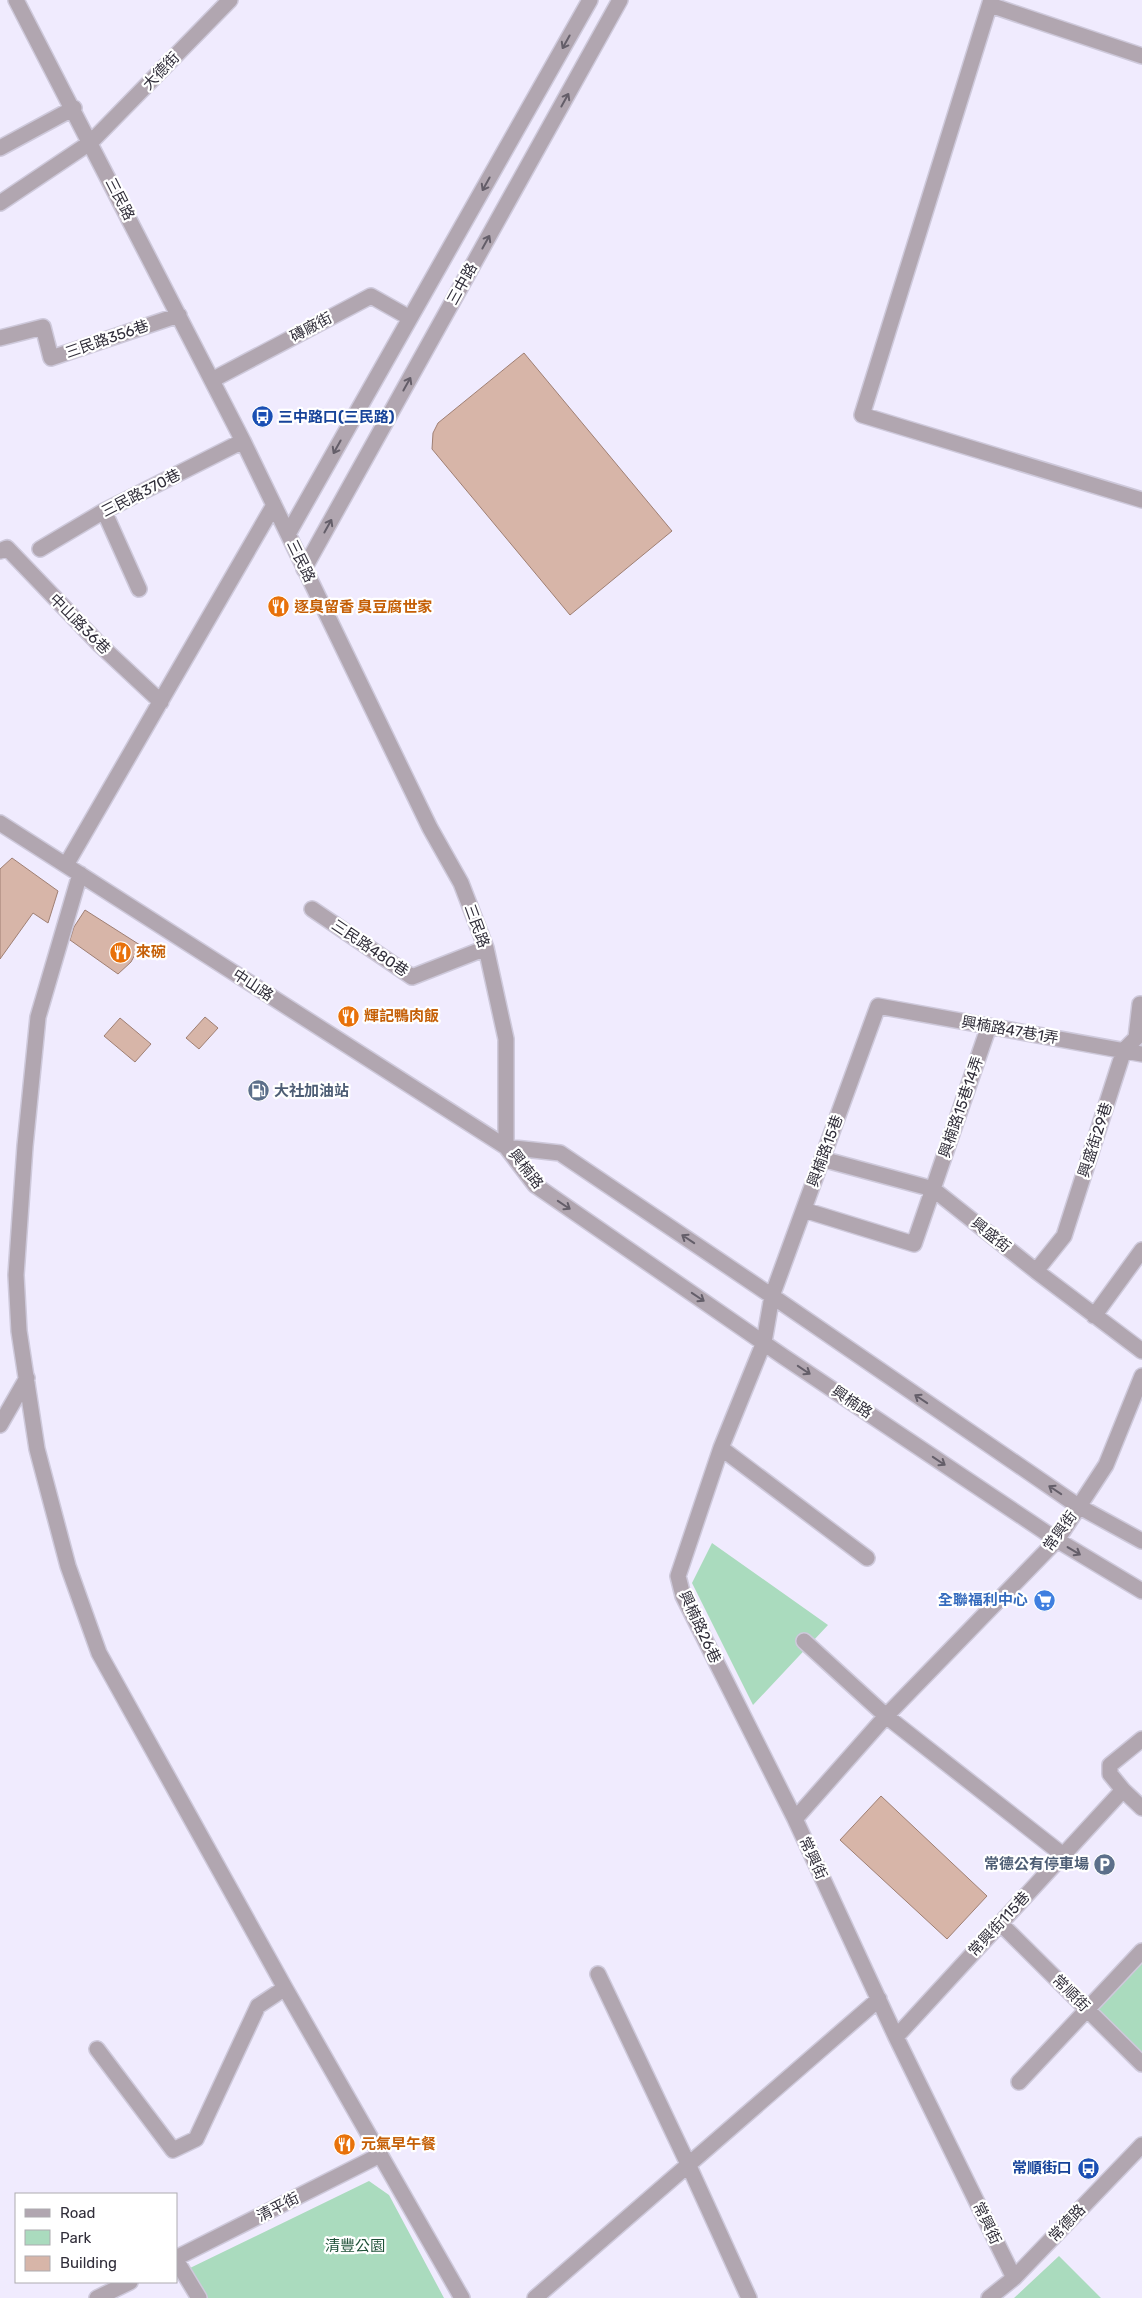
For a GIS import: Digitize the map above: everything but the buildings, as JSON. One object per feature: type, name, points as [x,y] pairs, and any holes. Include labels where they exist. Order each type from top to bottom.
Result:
[{"type":"street","name":"三民路","points":[[16,0],[74,108],[243,440],[430,828],[460,883],[486,948],[506,1040],[506,1147]]},
{"type":"street","name":"大德街","points":[[0,203],[91,142],[230,0]]},
{"type":"street","points":[[288,534],[590,0]]},
{"type":"street","name":"三中路","points":[[304,568],[620,0]]},
{"type":"street","points":[[1142,56],[991,2],[862,414],[1142,500]]},
{"type":"street","points":[[0,148],[74,108]]},
{"type":"street","name":"磚廠街","points":[[212,380],[371,296],[410,318]]},
{"type":"street","name":"三民路356巷","points":[[0,338],[43,326],[51,358],[179,314]]},
{"type":"street","name":"三民路370巷","points":[[40,549],[104,511],[243,440]]},
{"type":"street","points":[[66,865],[274,505]]},
{"type":"street","points":[[104,511],[139,589]]},
{"type":"street","name":"中山路36巷","points":[[2,547],[100,645],[161,702]]},
{"type":"street","name":"中山路","points":[[0,823],[506,1147]]},
{"type":"street","points":[[80,874],[38,1017],[24,1156],[16,1275],[19,1331],[37,1449],[68,1566],[99,1653],[285,1988],[462,2298]]},
{"type":"street","name":"三民路480巷","points":[[312,909],[412,977],[486,948]]},
{"type":"street","name":"興盛街29巷","points":[[1036,1271],[1064,1236],[1124,1050],[1136,1038],[1140,1004]]},
{"type":"street","name":"興楠路47巷1弄","points":[[878,1006],[1142,1054]]},
{"type":"street","name":"興楠路15巷","points":[[764,1342],[772,1296],[878,1006]]},
{"type":"street","name":"興楠路15巷14弄","points":[[804,1210],[914,1244],[990,1026]]},
{"type":"street","name":"興楠路","points":[[506,1147],[560,1153],[1078,1506],[1142,1542]]},
{"type":"street","name":"興楠路","points":[[506,1147],[535,1185],[1057,1540],[1142,1591]]},
{"type":"street","name":"興盛街","points":[[822,1159],[933,1189],[1094,1316],[1142,1351]]},
{"type":"street","points":[[1094,1316],[1142,1250]]},
{"type":"street","name":"興楠路26巷","points":[[764,1342],[721,1448],[684,1553],[678,1576],[683,1596],[795,1819]]},
{"type":"street","name":"常興街","points":[[1014,2278],[896,2037],[795,1819],[886,1716],[1057,1540],[1106,1466],[1142,1376]]},
{"type":"street","points":[[0,1425],[27,1378]]},
{"type":"street","points":[[721,1448],[867,1558]]},
{"type":"street","points":[[804,1642],[886,1716],[1063,1855]]},
{"type":"street","points":[[1142,1739],[1110,1765],[1110,1774],[1142,1808]]},
{"type":"street","name":"常興街115巷","points":[[896,2037],[1123,1790]]},
{"type":"street","name":"常順街","points":[[1000,1923],[1142,2064]]},
{"type":"street","points":[[1019,2082],[1142,1951]]},
{"type":"street","points":[[598,1974],[749,2298]]},
{"type":"street","points":[[98,2049],[173,2150],[196,2139],[258,2006],[285,1988]]},
{"type":"street","points":[[535,2298],[879,1999]]},
{"type":"street","name":"常德路","points":[[989,2298],[1014,2278],[1142,2145]]},
{"type":"street","name":"清平街","points":[[178,2258],[380,2155]]},
{"type":"street","points":[[178,2262],[199,2298]]},
{"type":"street","points":[[97,2298],[128,2283]]},
{"type":"green space","points":[[712,1543],[828,1625],[753,1705],[692,1583]]},
{"type":"green space","points":[[1142,1951],[1142,2064],[1088,2010]]},
{"type":"green space","name":"清豐公園","points":[[369,2181],[389,2195],[444,2298],[208,2298],[190,2268]]},
{"type":"green space","points":[[1059,2256],[1101,2298],[1014,2298]]},
{"type":"place","name":"三中路口(三民路)","points":[[262,417]]},
{"type":"place","name":"逐臭留香 臭豆腐世家","points":[[278,607]]},
{"type":"place","name":"來碗","points":[[120,952]]},
{"type":"place","name":"輝記鴨肉飯","points":[[348,1016]]},
{"type":"place","name":"大社加油站","points":[[258,1091]]},
{"type":"place","name":"全聯福利中心","points":[[1044,1600]]},
{"type":"place","name":"常德公有停車場","points":[[1105,1864]]},
{"type":"place","name":"元氣早午餐","points":[[345,2144]]},
{"type":"place","name":"常順街口","points":[[1088,2168]]}]
